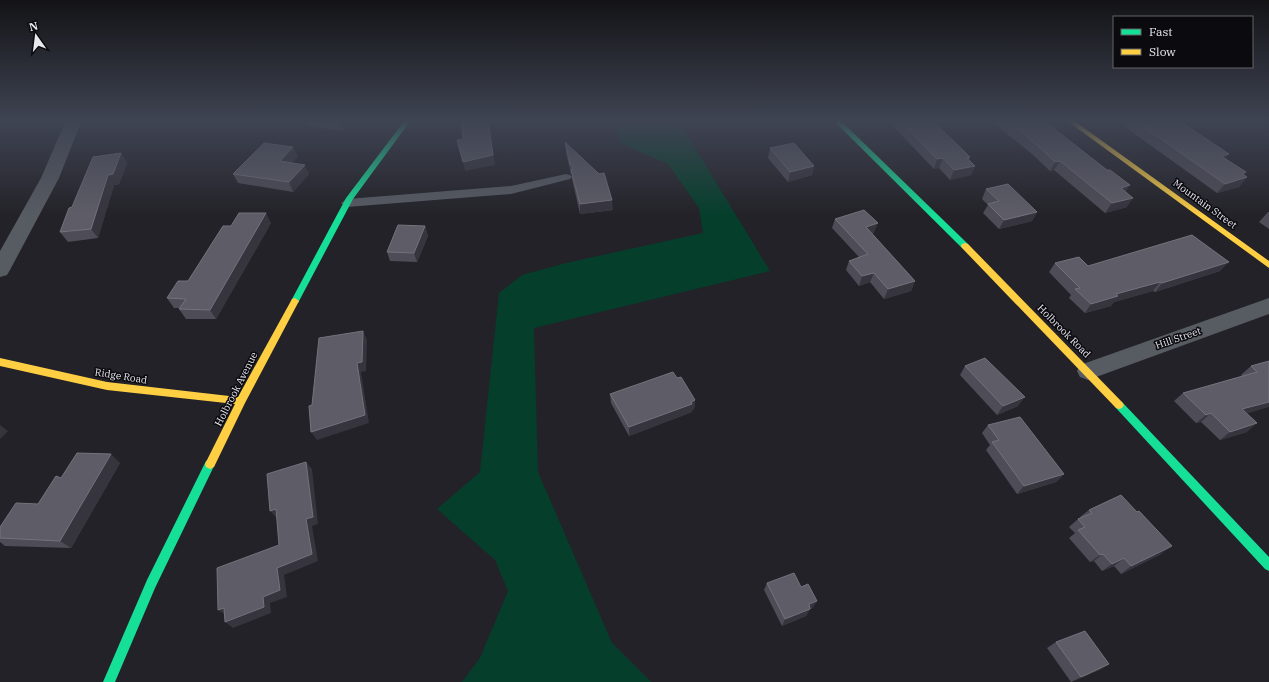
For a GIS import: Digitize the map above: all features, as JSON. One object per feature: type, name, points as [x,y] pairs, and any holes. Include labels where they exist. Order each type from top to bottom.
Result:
[{"type":"street","points":[[0,270],[63,152]]},
{"type":"street","name":"Holbrook Avenue","points":[[109,682],[151,584],[241,401],[347,203],[385,152]]},
{"type":"street","name":"Holbrook Road","points":[[870,152],[1088,372],[1269,565]]},
{"type":"street","name":"Mountain Street","points":[[1113,152],[1269,265]]},
{"type":"street","name":"Hill Street","points":[[1088,372],[1269,306]]},
{"type":"street","name":"Ridge Road","points":[[0,362],[107,386],[241,401]]},
{"type":"lane","points":[[347,203],[511,190],[566,178]]},
{"type":"green space","points":[[640,152],[697,152],[770,271],[534,328],[538,472],[612,643],[651,682],[462,682],[480,658],[508,591],[495,560],[437,509],[480,472],[499,293],[522,275],[566,263],[703,233],[699,208],[668,164]]},
{"type":"building","points":[[255,152],[289,152],[280,161],[305,165],[289,182],[233,174]]},
{"type":"building","points":[[460,152],[493,152],[493,155],[463,162]]},
{"type":"building","points":[[567,152],[575,152],[599,174],[604,173],[612,200],[580,204],[571,170],[573,168],[570,164]]},
{"type":"building","points":[[773,152],[802,152],[814,166],[790,172]]},
{"type":"building","points":[[930,152],[965,152],[970,157],[967,158],[975,166],[954,170],[943,158],[937,159]]},
{"type":"building","points":[[1044,152],[1084,152],[1107,170],[1110,170],[1130,185],[1121,188],[1133,198],[1112,203],[1060,161],[1055,162]]},
{"type":"building","points":[[1179,152],[1226,152],[1229,154],[1221,156],[1246,172],[1242,174],[1247,177],[1225,184]]},
{"type":"building","points":[[121,153],[113,174],[108,175],[91,229],[60,232],[69,208],[72,207],[93,157]]},
{"type":"building","points":[[1008,184],[1037,212],[1004,220],[988,204],[999,201],[986,189]]},
{"type":"building","points":[[864,210],[878,223],[866,227],[915,281],[888,289],[874,273],[862,276],[849,261],[868,254],[835,219]]},
{"type":"building","points":[[239,213],[266,213],[210,310],[179,309],[186,299],[167,298],[178,281],[188,281],[223,226],[231,226]]},
{"type":"building","points":[[398,225],[425,226],[414,253],[387,252]]},
{"type":"building","points":[[1192,235],[1229,262],[1162,283],[1160,282],[1116,294],[1118,296],[1091,304],[1075,289],[1080,288],[1055,263],[1079,257],[1088,266]]},
{"type":"building","points":[[363,331],[362,362],[357,363],[365,415],[311,432],[309,406],[312,405],[319,338]]},
{"type":"building","points":[[985,358],[1025,397],[1003,406],[965,366]]},
{"type":"building","points":[[1269,361],[1269,402],[1242,409],[1257,423],[1230,432],[1211,413],[1206,415],[1183,393],[1257,372],[1251,366]]},
{"type":"building","points":[[673,372],[677,378],[681,377],[695,400],[691,402],[692,404],[629,427],[610,394]]},
{"type":"building","points":[[1020,417],[1064,474],[1024,486],[992,442],[999,440],[988,425]]},
{"type":"building","points":[[77,453],[111,454],[60,541],[0,538],[0,527],[16,503],[38,504],[56,476],[61,478]]},
{"type":"building","points":[[306,462],[313,517],[306,519],[312,554],[277,568],[280,590],[263,597],[264,607],[225,622],[224,608],[218,610],[217,568],[279,545],[276,509],[270,511],[267,474]]},
{"type":"building","points":[[1121,495],[1137,512],[1139,511],[1172,546],[1131,566],[1124,558],[1112,564],[1103,554],[1100,555],[1078,530],[1085,527],[1078,519],[1092,513],[1089,510]]},
{"type":"building","points":[[794,573],[801,587],[808,584],[817,601],[809,604],[810,609],[785,619],[767,583]]},
{"type":"building","points":[[1085,631],[1109,664],[1081,677],[1056,642]]},
{"type":"traffic: fast","points":[[295,301],[350,198],[384,152]]},
{"type":"traffic: fast","points":[[869,152],[965,246]]},
{"type":"traffic: fast","points":[[1119,405],[1269,565]]},
{"type":"traffic: fast","points":[[109,682],[151,584],[210,464]]},
{"type":"traffic: slow","points":[[1113,152],[1269,265]]},
{"type":"traffic: slow","points":[[965,246],[1119,405]]},
{"type":"traffic: slow","points":[[210,464],[241,401],[295,301]]},
{"type":"traffic: slow","points":[[0,362],[107,386],[241,401]]}]
